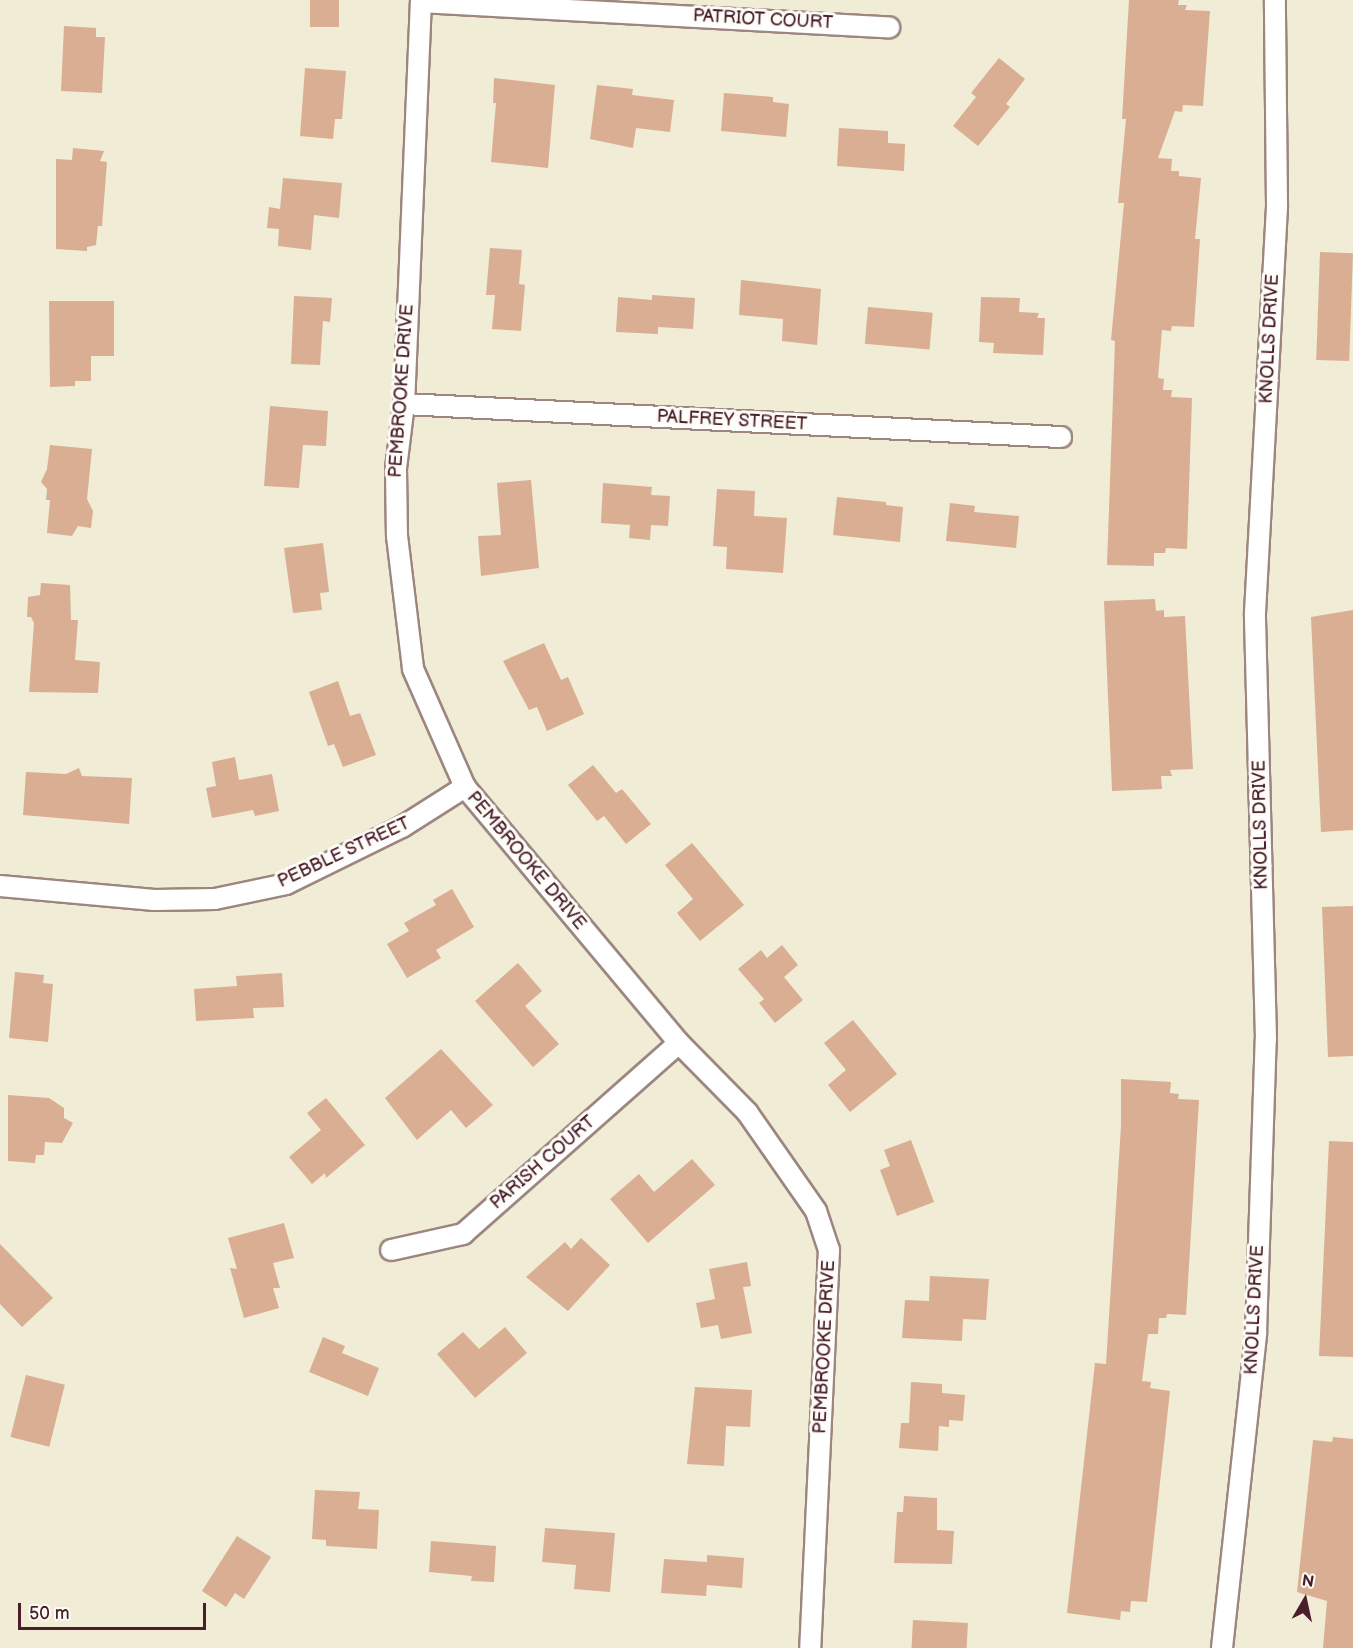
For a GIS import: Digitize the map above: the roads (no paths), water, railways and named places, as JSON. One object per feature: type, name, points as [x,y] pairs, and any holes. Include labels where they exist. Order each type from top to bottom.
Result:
[{"type":"street","name":"KNOLLS DRIVE","points":[[1222,1648],[1256,1333],[1266,1040],[1255,613],[1277,205],[1275,0]]},
{"type":"street","name":"PATRIOT COURT","points":[[421,1],[889,27]]},
{"type":"street","name":"PEMBROOKE DRIVE","points":[[421,1],[404,404],[396,468],[397,536],[413,669],[465,787],[679,1043],[747,1112],[816,1211],[829,1250],[810,1648]]},
{"type":"street","name":"PALFREY STREET","points":[[404,404],[1061,437]]},
{"type":"street","name":"PEBBLE STREET","points":[[0,886],[154,900],[215,899],[286,884],[402,827],[465,787]]},
{"type":"street","name":"PARISH COURT","points":[[392,1251],[463,1234],[679,1043]]}]
